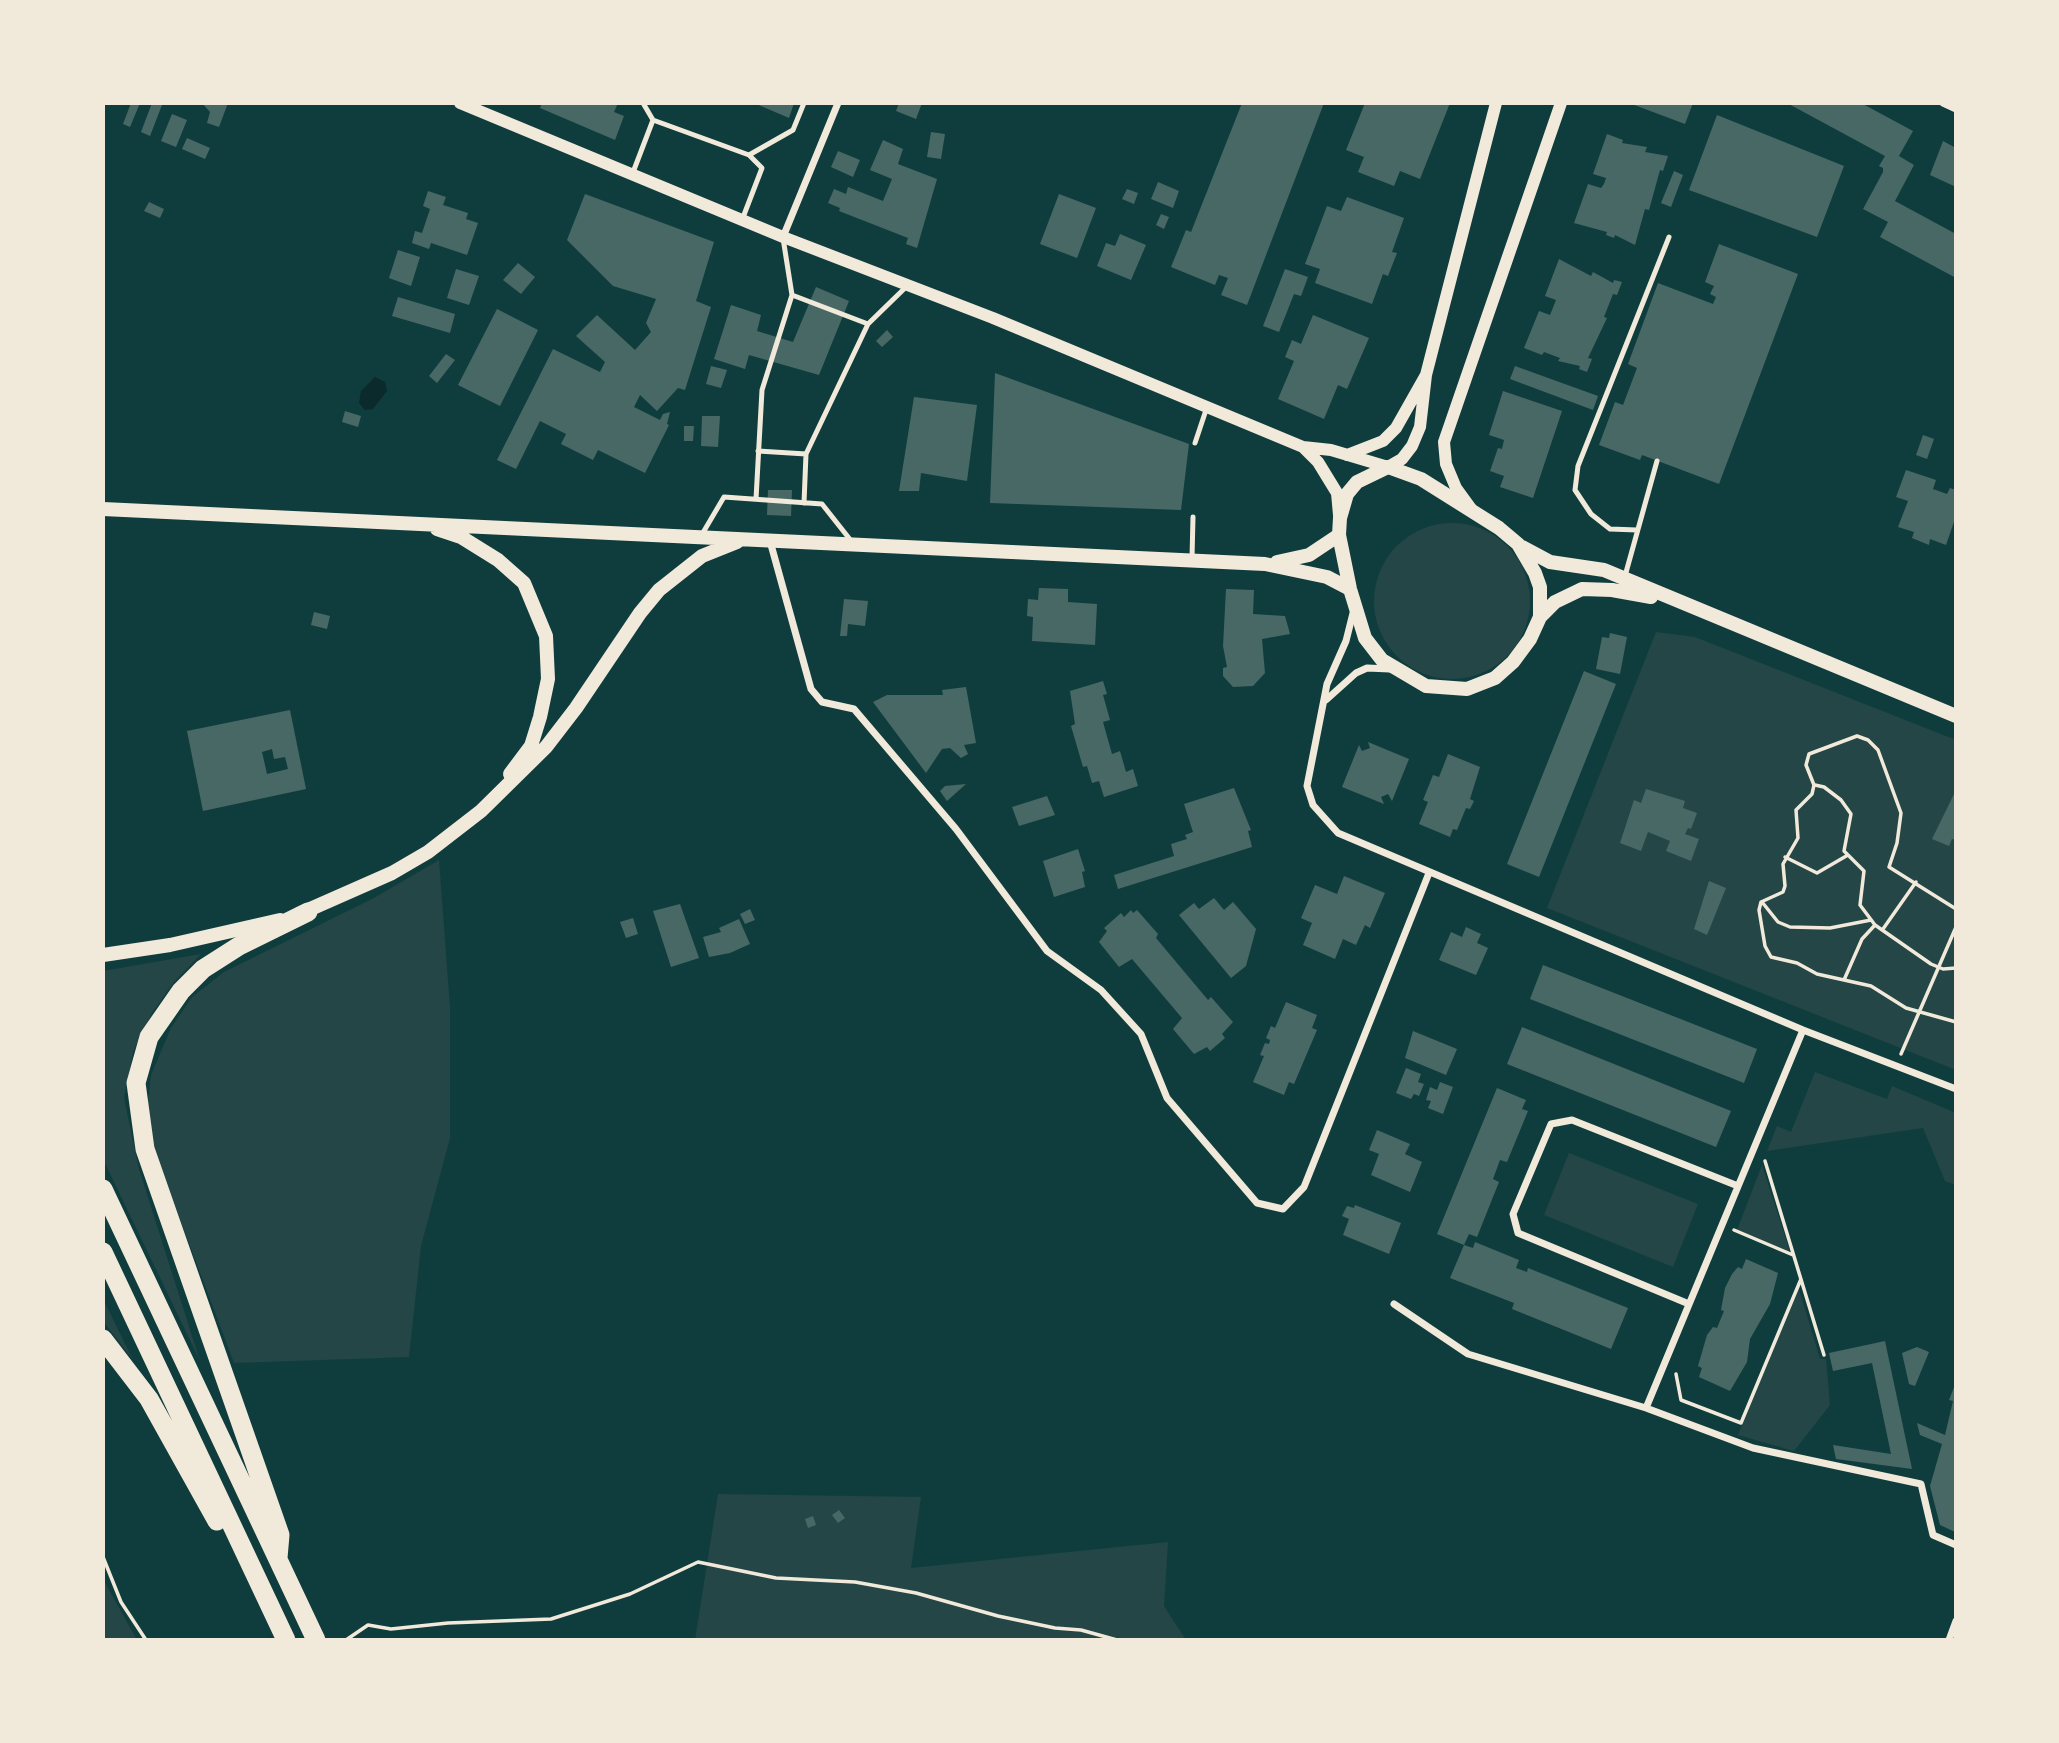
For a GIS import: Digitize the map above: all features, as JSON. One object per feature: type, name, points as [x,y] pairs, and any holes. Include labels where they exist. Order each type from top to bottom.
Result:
[{"type":"highway","points":[[278,1558],[280,1535],[145,1149],[136,1083],[149,1037],[181,991],[203,969],[239,946],[308,912]]},
{"type":"highway","points":[[103,1189],[316,1640]]},
{"type":"highway","points":[[103,1252],[286,1640]]},
{"type":"highway","points":[[103,1339],[149,1399],[237,1555],[254,1573]]},
{"type":"main road","points":[[1675,601],[1612,590],[1582,589],[1555,602],[1540,617],[1530,639],[1513,662],[1495,678],[1467,689],[1426,686],[1374,652],[1365,638],[1354,609],[1339,535],[1340,518],[1347,494],[1357,482],[1388,467],[1421,480],[1550,562],[1590,567],[1624,579],[1956,716]]},
{"type":"main road","points":[[103,509],[1265,564],[1327,577],[1350,589]]},
{"type":"main road","points":[[421,523],[461,537],[498,560],[524,583],[546,636],[548,679],[531,746],[481,811]]},
{"type":"main road","points":[[1265,564],[1309,555],[1339,535]]},
{"type":"main road","points":[[103,955],[223,934],[308,912],[392,873],[428,852],[481,811],[546,747],[576,708],[640,612],[659,590],[702,556],[742,540]]},
{"type":"main road","points":[[1518,544],[1540,587],[1540,617]]},
{"type":"street","points":[[783,237],[838,103]]},
{"type":"street","points":[[462,104],[1303,447],[1388,467],[1402,459],[1412,446],[1420,427],[1426,375],[1496,103]]},
{"type":"street","points":[[1474,513],[1456,488],[1446,464],[1444,442],[1561,103]]},
{"type":"street","points":[[1943,103],[1956,109]]},
{"type":"street","points":[[1346,455],[1358,453],[1383,441],[1396,428],[1426,375]]},
{"type":"street","points":[[1303,447],[1318,463],[1337,493],[1340,518]]},
{"type":"street","points":[[770,540],[811,689],[822,702],[854,709],[956,829],[1047,951],[1101,990],[1141,1034],[1167,1098],[1257,1203],[1283,1209],[1304,1187],[1429,873]]},
{"type":"street","points":[[1354,609],[1352,626],[1327,684],[1308,768],[1307,786],[1313,805],[1338,833],[1803,1030],[1956,1089]]},
{"type":"street","points":[[1323,703],[1345,680],[1367,668],[1383,667],[1402,671]]},
{"type":"street","points":[[1646,1408],[1803,1030]]},
{"type":"street","points":[[1689,1304],[1518,1233],[1513,1214],[1551,1124],[1572,1120],[1738,1186]]},
{"type":"street","points":[[1394,1304],[1468,1354],[1646,1408],[1753,1448],[1921,1484],[1933,1535],[1956,1545]]},
{"type":"street","points":[[1949,1640],[1956,1621]]},
{"type":"lane","points":[[643,103],[653,120],[749,155],[762,168],[742,220]]},
{"type":"lane","points":[[749,155],[793,130],[804,103]]},
{"type":"lane","points":[[632,174],[653,120]]},
{"type":"lane","points":[[756,499],[762,390],[792,295],[783,237]]},
{"type":"lane","points":[[1637,530],[1610,529],[1591,514],[1575,490],[1578,466],[1669,237]]},
{"type":"lane","points":[[803,503],[806,454],[868,324],[909,285]]},
{"type":"lane","points":[[792,295],[868,324]]},
{"type":"lane","points":[[1195,443],[1207,407]]},
{"type":"lane","points":[[758,451],[806,454]]},
{"type":"lane","points":[[1624,579],[1657,461]]},
{"type":"lane","points":[[701,537],[724,497],[822,504],[853,544]]},
{"type":"lane","points":[[1192,561],[1193,517]]},
{"type":"path","points":[[1956,909],[1889,867],[1897,844],[1900,813],[1878,750],[1868,740],[1857,736],[1809,754],[1806,765],[1814,785],[1812,794],[1796,810],[1798,838],[1785,857],[1783,892],[1762,902],[1759,910],[1765,946],[1771,957],[1797,963],[1817,974],[1871,986],[1906,1008],[1956,1022]]},
{"type":"path","points":[[1814,785],[1824,787],[1841,800],[1851,814],[1844,851],[1864,871],[1860,905],[1871,920],[1939,967],[1956,968]]},
{"type":"path","points":[[1785,857],[1817,873],[1848,855]]},
{"type":"path","points":[[1883,930],[1916,882]]},
{"type":"path","points":[[1762,902],[1778,922],[1790,927],[1830,928],[1871,920]]},
{"type":"path","points":[[1844,980],[1862,939],[1875,925]]},
{"type":"path","points":[[1896,1065],[1956,927]]},
{"type":"path","points":[[1758,1169],[1763,1156],[1824,1354]]},
{"type":"path","points":[[1739,1219],[1734,1232],[1794,1255]]},
{"type":"path","points":[[1681,1361],[1676,1374],[1681,1400],[1741,1423],[1801,1279]]},
{"type":"path","points":[[103,1557],[121,1602],[146,1640]]},
{"type":"path","points":[[345,1640],[368,1625],[391,1629],[448,1623],[551,1619],[630,1594],[698,1562],[776,1578],[855,1582],[916,1593],[998,1616],[1055,1628],[1082,1630],[1117,1640]]},
{"type":"shaded area","points":[[375,377],[385,382],[387,391],[373,409],[365,410],[359,403],[361,391]]},
{"type":"shaded area","points":[[1452,523],[1482,529],[1507,546],[1524,571],[1530,601],[1524,631],[1507,656],[1482,673],[1452,679],[1422,673],[1397,656],[1380,631],[1374,601],[1380,571],[1397,546],[1422,529]]},
{"type":"shaded area","points":[[1656,632],[1695,637],[1956,740],[1956,1070],[1547,908]]},
{"type":"shaded area","points":[[439,860],[450,1007],[450,1138],[421,1246],[409,1357],[234,1363],[154,1150],[147,1113],[151,1075],[171,1028],[192,997],[224,972],[374,898]]},
{"type":"shaded area","points":[[201,954],[174,982],[152,1013],[133,1052],[124,1098],[139,1169],[200,1361],[103,1159],[103,971]]},
{"type":"shaded area","points":[[1815,1072],[1887,1099],[1892,1086],[1956,1113],[1956,1185],[1945,1181],[1923,1128],[1767,1151],[1777,1126],[1791,1132]]},
{"type":"shaded area","points":[[1569,1153],[1698,1204],[1673,1267],[1544,1215]]},
{"type":"shaded area","points":[[1762,1165],[1790,1252],[1737,1230]]},
{"type":"shaded area","points":[[1799,1289],[1820,1359],[1826,1359],[1830,1405],[1794,1451],[1738,1435]]},
{"type":"shaded area","points":[[103,1299],[133,1360],[103,1321]]},
{"type":"shaded area","points":[[718,1494],[921,1497],[911,1568],[1168,1542],[1164,1606],[1186,1640],[695,1640]]},
{"type":"shaded area","points":[[103,1579],[137,1640],[103,1640]]},
{"type":"building","points":[[131,103],[140,103],[130,127],[123,124]]},
{"type":"building","points":[[152,103],[162,105],[150,136],[141,132]]},
{"type":"building","points":[[202,103],[228,103],[219,127],[207,123],[210,112]]},
{"type":"building","points":[[542,103],[618,103],[614,112],[624,116],[615,140],[540,108]]},
{"type":"building","points":[[754,103],[794,103],[789,118]]},
{"type":"building","points":[[899,103],[922,103],[916,119],[896,111]]},
{"type":"building","points":[[1242,103],[1324,103],[1247,305],[1221,295],[1228,278],[1219,275],[1215,285],[1171,267],[1186,230],[1191,232]]},
{"type":"building","points":[[1365,103],[1450,103],[1420,179],[1400,171],[1394,186],[1358,172],[1364,157],[1346,150]]},
{"type":"building","points":[[1629,103],[1693,103],[1685,124]]},
{"type":"building","points":[[1787,103],[1861,103],[1913,131],[1899,156],[1914,165],[1895,201],[1956,234],[1956,278],[1880,237],[1888,222],[1863,209],[1883,172],[1883,168],[1879,166],[1885,156]]},
{"type":"building","points":[[172,114],[187,120],[176,147],[161,141]]},
{"type":"building","points":[[1717,115],[1844,166],[1817,237],[1689,190]]},
{"type":"building","points":[[931,132],[945,134],[941,159],[927,157]]},
{"type":"building","points":[[1607,134],[1623,140],[1622,143],[1647,147],[1645,152],[1668,156],[1663,171],[1660,170],[1649,210],[1645,209],[1635,245],[1615,235],[1614,238],[1606,235],[1607,232],[1574,223],[1588,184],[1601,188],[1604,184],[1606,178],[1593,174]]},
{"type":"building","points":[[187,138],[210,148],[205,159],[182,149]]},
{"type":"building","points":[[883,140],[903,149],[898,164],[937,179],[917,248],[906,244],[908,238],[839,211],[840,208],[828,203],[834,189],[846,194],[848,187],[883,201],[892,179],[870,170]]},
{"type":"building","points":[[1943,141],[1956,148],[1956,187],[1930,175]]},
{"type":"building","points":[[838,151],[860,160],[853,177],[831,167]]},
{"type":"building","points":[[1674,171],[1683,175],[1671,207],[1661,203]]},
{"type":"building","points":[[1158,182],[1179,191],[1173,208],[1151,199]]},
{"type":"building","points":[[1127,189],[1138,193],[1134,204],[1122,199]]},
{"type":"building","points":[[428,191],[446,197],[443,205],[468,213],[466,219],[478,223],[467,255],[431,243],[429,249],[412,243],[415,231],[422,233],[430,209],[423,206]]},
{"type":"building","points":[[585,194],[714,242],[696,301],[711,307],[685,390],[678,388],[657,411],[640,395],[634,407],[660,420],[663,414],[670,412],[669,425],[645,473],[598,450],[593,460],[561,444],[566,434],[540,421],[516,469],[497,460],[553,349],[600,372],[605,362],[576,336],[597,315],[635,350],[651,332],[646,323],[656,299],[613,286],[567,240]]},
{"type":"building","points":[[1059,194],[1096,208],[1077,258],[1040,244]]},
{"type":"building","points":[[1347,197],[1404,218],[1392,252],[1397,253],[1388,276],[1383,274],[1372,304],[1315,283],[1320,269],[1305,264],[1327,206],[1341,211]]},
{"type":"building","points":[[149,202],[164,209],[160,218],[144,211]]},
{"type":"building","points":[[1161,214],[1169,217],[1164,229],[1156,225]]},
{"type":"building","points":[[1120,234],[1146,245],[1131,280],[1097,266],[1106,243],[1115,246]]},
{"type":"building","points":[[1719,244],[1798,274],[1719,484],[1642,455],[1640,460],[1599,445],[1615,402],[1623,405],[1637,368],[1628,364],[1658,283],[1713,304],[1716,297],[1710,294],[1714,286],[1705,282]]},
{"type":"building","points":[[398,250],[420,257],[411,286],[389,278]]},
{"type":"building","points":[[1559,259],[1591,276],[1593,272],[1613,283],[1614,280],[1622,282],[1617,295],[1613,294],[1604,317],[1607,318],[1588,358],[1592,359],[1587,372],[1579,369],[1580,366],[1558,361],[1560,358],[1524,348],[1539,311],[1550,315],[1556,300],[1545,296]]},
{"type":"building","points":[[518,263],[535,277],[521,294],[503,280]]},
{"type":"building","points":[[456,269],[479,276],[469,305],[447,298]]},
{"type":"building","points":[[1285,269],[1308,277],[1301,296],[1294,294],[1279,332],[1263,326]]},
{"type":"building","points":[[816,287],[849,301],[819,375],[749,355],[745,369],[714,359],[731,305],[761,315],[757,331],[793,342]]},
{"type":"building","points":[[398,297],[455,314],[450,333],[392,316]]},
{"type":"building","points":[[497,309],[538,330],[500,406],[458,385]]},
{"type":"building","points":[[1313,315],[1369,338],[1347,389],[1338,385],[1324,419],[1278,399],[1294,361],[1285,357],[1292,340],[1301,344]]},
{"type":"building","points":[[887,330],[893,337],[882,347],[876,341]]},
{"type":"building","points":[[446,354],[455,360],[437,383],[429,376]]},
{"type":"building","points":[[711,366],[727,370],[721,388],[706,384]]},
{"type":"building","points":[[1515,366],[1598,396],[1593,410],[1510,379]]},
{"type":"building","points":[[995,373],[1189,444],[1181,510],[990,503]]},
{"type":"building","points":[[1503,391],[1562,411],[1533,498],[1500,487],[1504,476],[1490,471],[1498,448],[1502,449],[1504,440],[1489,435]]},
{"type":"building","points":[[914,397],[977,405],[967,481],[921,473],[919,491],[899,491]]},
{"type":"building","points":[[345,411],[361,416],[358,427],[342,422]]},
{"type":"building","points":[[702,416],[720,416],[718,447],[701,446]]},
{"type":"building","points":[[684,426],[694,426],[693,441],[684,441]]},
{"type":"building","points":[[1923,435],[1934,439],[1927,459],[1916,455]]},
{"type":"building","points":[[1906,470],[1936,480],[1933,489],[1947,494],[1950,488],[1956,490],[1956,516],[1946,545],[1930,539],[1929,545],[1912,538],[1914,532],[1898,527],[1908,501],[1896,497]]},
{"type":"building","points":[[768,490],[792,490],[791,516],[767,515]]},
{"type":"building","points":[[1039,588],[1068,589],[1068,602],[1097,604],[1095,645],[1032,641],[1033,617],[1027,616],[1028,599],[1038,600]]},
{"type":"building","points":[[1226,589],[1254,590],[1253,614],[1285,616],[1290,634],[1262,639],[1265,673],[1253,686],[1233,687],[1223,676],[1223,668],[1227,667],[1223,646]]},
{"type":"building","points":[[844,599],[868,601],[865,626],[848,624],[847,636],[840,636]]},
{"type":"building","points":[[314,612],[330,616],[327,629],[311,625]]},
{"type":"building","points":[[1610,633],[1627,637],[1620,674],[1596,669],[1602,637],[1609,638]]},
{"type":"building","points":[[1584,671],[1616,684],[1539,877],[1507,864]]},
{"type":"building","points":[[1103,681],[1107,694],[1103,695],[1110,720],[1103,722],[1112,754],[1120,751],[1126,772],[1133,769],[1138,786],[1104,797],[1099,781],[1092,783],[1087,766],[1083,767],[1071,726],[1075,724],[1070,691]]},
{"type":"building","points":[[966,687],[976,743],[964,745],[968,754],[961,758],[950,748],[942,749],[926,773],[873,702],[887,695],[943,695],[942,690]]},
{"type":"building","points":[[290,710],[306,789],[203,811],[187,731]],"holes":[[[272,749],[274,759],[285,757],[288,769],[267,774],[262,752]]]},
{"type":"building","points":[[1368,742],[1409,759],[1392,801],[1388,794],[1381,797],[1384,804],[1342,787],[1359,745],[1362,751],[1370,748]]},
{"type":"building","points":[[1448,754],[1480,767],[1470,799],[1474,801],[1470,809],[1466,808],[1457,830],[1453,829],[1450,837],[1419,824],[1428,802],[1423,800],[1433,775],[1439,777]]},
{"type":"building","points":[[966,784],[947,801],[940,791],[945,786]]},
{"type":"building","points":[[1234,788],[1251,830],[1248,831],[1252,847],[1118,889],[1114,875],[1174,856],[1171,844],[1187,839],[1185,835],[1193,832],[1184,804]]},
{"type":"building","points":[[1646,789],[1685,801],[1683,808],[1697,813],[1691,829],[1688,828],[1685,834],[1699,839],[1691,861],[1666,851],[1670,841],[1648,832],[1641,851],[1620,843],[1634,800],[1641,803]]},
{"type":"building","points":[[1954,794],[1956,840],[1952,839],[1949,846],[1932,839]]},
{"type":"building","points":[[1047,796],[1055,815],[1019,826],[1012,807]]},
{"type":"building","points":[[1078,849],[1085,871],[1082,872],[1085,887],[1054,897],[1043,861]]},
{"type":"building","points":[[1344,876],[1385,893],[1370,928],[1365,925],[1356,945],[1343,939],[1335,959],[1303,945],[1312,923],[1301,918],[1315,885],[1337,894]]},
{"type":"building","points":[[1709,881],[1726,888],[1707,935],[1694,929]]},
{"type":"building","points":[[1214,898],[1224,910],[1233,902],[1256,929],[1246,966],[1231,978],[1179,915],[1194,903],[1199,909]]},
{"type":"building","points":[[680,904],[699,958],[671,967],[653,911]]},
{"type":"building","points":[[750,909],[755,920],[745,924],[740,914]]},
{"type":"building","points":[[1131,910],[1133,913],[1137,910],[1158,934],[1156,938],[1208,1000],[1211,997],[1233,1022],[1222,1034],[1225,1038],[1210,1051],[1207,1047],[1194,1054],[1173,1029],[1182,1018],[1132,959],[1119,967],[1099,942],[1107,931],[1104,928],[1121,913],[1124,917]]},
{"type":"building","points":[[633,918],[638,934],[626,938],[620,922]]},
{"type":"building","points":[[739,919],[750,944],[730,953],[709,957],[703,937],[721,932],[719,928]]},
{"type":"building","points":[[1466,927],[1481,934],[1477,943],[1488,948],[1476,975],[1439,960],[1451,932],[1462,937]]},
{"type":"building","points":[[1543,965],[1757,1049],[1744,1083],[1530,999]]},
{"type":"building","points":[[1286,1002],[1317,1015],[1312,1028],[1317,1030],[1294,1084],[1289,1082],[1284,1095],[1253,1082],[1264,1056],[1260,1055],[1265,1043],[1269,1044],[1270,1040],[1266,1038],[1271,1026],[1275,1028]]},
{"type":"building","points":[[1522,1027],[1731,1111],[1716,1147],[1507,1064]]},
{"type":"building","points":[[1413,1031],[1457,1049],[1446,1075],[1405,1058]]},
{"type":"building","points":[[1406,1068],[1421,1074],[1418,1082],[1424,1084],[1419,1096],[1414,1094],[1411,1099],[1396,1093]]},
{"type":"building","points":[[1440,1082],[1453,1087],[1443,1114],[1428,1108],[1431,1101],[1426,1100],[1430,1087],[1437,1090]]},
{"type":"building","points":[[1497,1088],[1526,1100],[1522,1109],[1528,1111],[1507,1162],[1500,1160],[1493,1179],[1499,1182],[1477,1237],[1469,1234],[1464,1245],[1437,1234]]},
{"type":"building","points":[[1377,1130],[1410,1144],[1405,1154],[1422,1162],[1410,1192],[1371,1175],[1379,1154],[1369,1150]]},
{"type":"building","points":[[1355,1205],[1401,1223],[1389,1254],[1343,1235],[1349,1219],[1342,1216],[1347,1206],[1354,1208]]},
{"type":"building","points":[[1475,1242],[1519,1260],[1516,1268],[1527,1272],[1528,1268],[1628,1308],[1611,1349],[1512,1309],[1514,1303],[1450,1278],[1464,1245],[1473,1248]]},
{"type":"building","points":[[1746,1259],[1778,1273],[1770,1304],[1750,1339],[1747,1362],[1730,1391],[1699,1377],[1702,1368],[1698,1366],[1707,1335],[1713,1327],[1717,1328],[1724,1311],[1721,1310],[1725,1288],[1738,1267],[1742,1269]]},
{"type":"building","points":[[1885,1341],[1912,1469],[1836,1459],[1833,1445],[1891,1454],[1872,1363],[1833,1371],[1829,1353]]},
{"type":"building","points":[[1917,1347],[1929,1352],[1915,1386],[1909,1384],[1902,1353]]},
{"type":"building","points":[[1956,1382],[1955,1532],[1940,1525],[1930,1486],[1942,1444],[1920,1435],[1917,1423],[1945,1435],[1953,1401],[1949,1400]]},
{"type":"building","points":[[839,1510],[845,1518],[838,1523],[832,1515]]},
{"type":"building","points":[[813,1516],[816,1525],[808,1528],[805,1519]]}]
